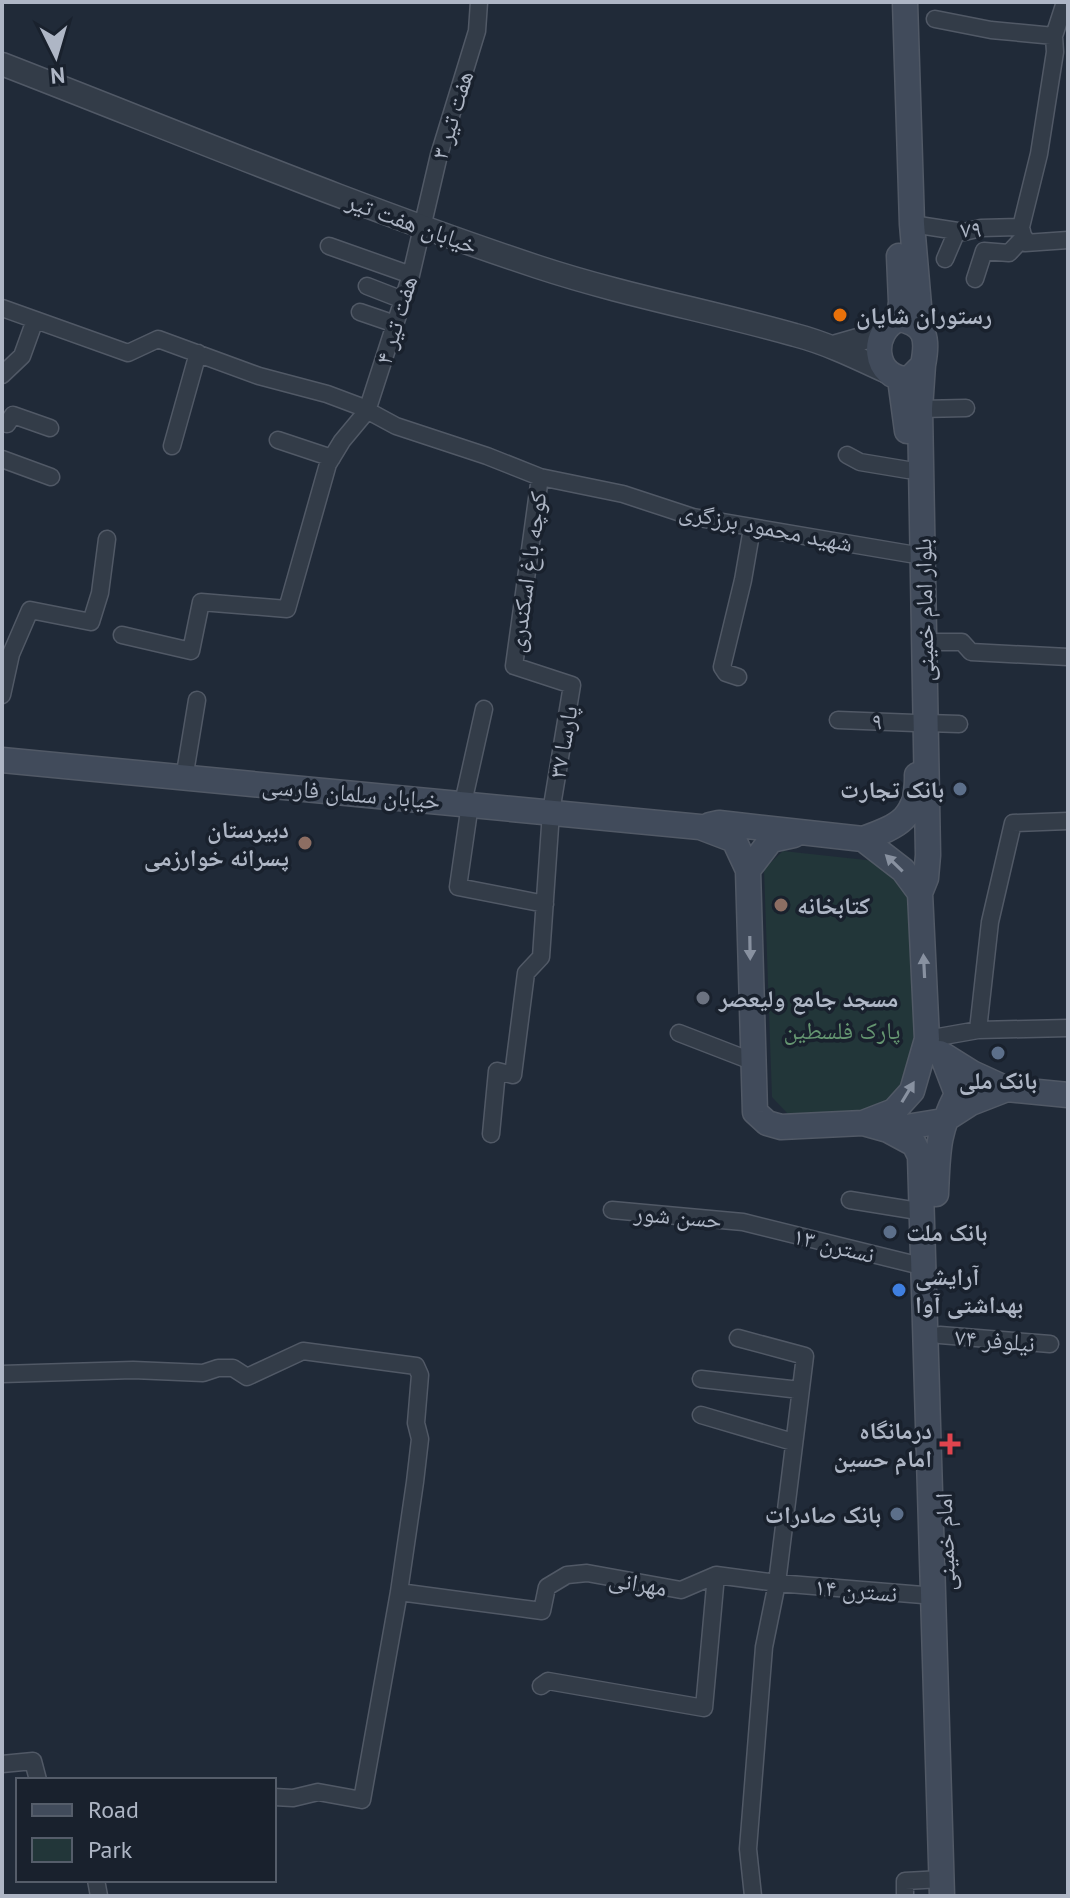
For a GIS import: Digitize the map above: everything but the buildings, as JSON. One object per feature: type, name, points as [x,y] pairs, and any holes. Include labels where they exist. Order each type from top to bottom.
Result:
[{"type":"main road","points":[[892,2],[901,327]]},
{"type":"main road","points":[[901,327],[925,341],[923,365],[909,379],[892,375],[880,359],[901,327],[912,224],[905,2]]},
{"type":"main road","name":"بلوار امام خمینی","points":[[863,839],[894,828],[904,820],[918,793],[925,642],[920,409],[923,365]]},
{"type":"main road","name":"بلوار امام خمینی","points":[[892,375],[906,417],[910,554],[928,855],[926,878],[920,893],[935,1047]]},
{"type":"main road","name":"خیابان سلمان فارسی","points":[[2,760],[700,827]]},
{"type":"main road","points":[[700,827],[719,823],[863,839],[903,870],[920,893]]},
{"type":"main road","points":[[700,827],[734,840],[748,870],[755,1112],[767,1123],[781,1127],[863,1123],[894,1111],[912,1091],[935,1047]]},
{"type":"main road","points":[[748,870],[771,840],[805,832]]},
{"type":"main road","points":[[935,1047],[1007,1089]]},
{"type":"main road","points":[[934,1139],[957,1094],[935,1047]]},
{"type":"main road","points":[[888,1130],[914,1144],[934,1139],[971,1103],[1007,1089],[1067,1091]]},
{"type":"main road","points":[[863,1123],[934,1139]]},
{"type":"main road","name":"امام خمینی","points":[[934,1139],[924,1212],[946,1890]]},
{"type":"main road","name":"امام خمینی","points":[[934,1139],[940,1335],[946,1890]]},
{"type":"street","name":"هفت تیر ۳","points":[[423,228],[439,155],[477,31],[479,2]]},
{"type":"street","points":[[975,279],[984,251],[1009,253],[1022,232],[1065,2]]},
{"type":"street","points":[[935,19],[1055,44]]},
{"type":"street","name":"خیابان هفت تیر","points":[[2,64],[423,228],[541,269],[673,306],[796,335],[833,347],[892,375]]},
{"type":"street","name":"۷۹","points":[[912,224],[957,231],[1022,232],[1025,243],[1068,240]]},
{"type":"street","name":"هفت تیر ۴","points":[[363,409],[403,300],[423,228]]},
{"type":"street","points":[[945,259],[957,231]]},
{"type":"street","points":[[329,246],[411,275]]},
{"type":"street","points":[[367,286],[403,300]]},
{"type":"street","points":[[2,308],[35,320],[22,356],[2,375]]},
{"type":"street","points":[[360,312],[395,324]]},
{"type":"street","name":"شهید محمود برزگری","points":[[35,320],[128,353],[158,339],[259,376],[327,394],[396,426],[540,477],[623,494],[693,517],[910,554]]},
{"type":"street","points":[[833,347],[901,327]]},
{"type":"street","points":[[172,446],[198,353]]},
{"type":"street","points":[[920,409],[966,408]]},
{"type":"street","points":[[122,635],[191,651],[201,602],[287,609],[332,458],[363,409]]},
{"type":"street","points":[[2,422],[7,424],[13,415],[50,428]]},
{"type":"street","points":[[278,440],[332,458]]},
{"type":"street","points":[[847,455],[860,462],[908,470]]},
{"type":"street","points":[[2,459],[51,477]]},
{"type":"street","name":"کوچه باغ اسکندری","points":[[514,666],[540,477]]},
{"type":"street","points":[[738,677],[726,673],[722,667],[752,528]]},
{"type":"street","points":[[2,695],[7,652],[30,610],[91,622],[100,593],[107,539]]},
{"type":"street","points":[[925,642],[962,642],[971,652],[1068,657]]},
{"type":"street","name":"پارسا ۳۷","points":[[514,666],[572,685],[551,812]]},
{"type":"street","points":[[184,779],[197,700]]},
{"type":"street","points":[[484,709],[467,803],[458,887],[545,904]]},
{"type":"street","name":"۹","points":[[838,720],[959,724]]},
{"type":"street","points":[[491,1134],[497,1071],[513,1075],[526,973],[541,957],[551,812]]},
{"type":"street","points":[[978,1030],[990,922],[1013,823],[1068,821]]},
{"type":"street","points":[[935,1047],[978,1030],[1068,1028]]},
{"type":"street","points":[[679,1033],[754,1062]]},
{"type":"street","points":[[850,1200],[924,1212]]},
{"type":"street","name":"حسن شور","points":[[612,1210],[743,1222]]},
{"type":"street","name":"نسترن ۱۳","points":[[743,1222],[925,1267]]},
{"type":"street","name":"نیلوفر ۷۴","points":[[940,1335],[1050,1344]]},
{"type":"street","points":[[738,1338],[805,1356],[777,1583],[764,1647],[748,1849],[753,1896]]},
{"type":"street","points":[[2,1374],[133,1370],[203,1373],[218,1368],[233,1368],[247,1377],[303,1351],[416,1366],[420,1375],[416,1423],[420,1439],[399,1592],[362,1800],[318,1792],[293,1798],[276,1797]]},
{"type":"street","points":[[701,1379],[800,1390]]},
{"type":"street","points":[[701,1415],[793,1442]]},
{"type":"street","name":"مهرانی","points":[[399,1592],[542,1611],[547,1587],[567,1575],[587,1573],[681,1590],[716,1575],[777,1583]]},
{"type":"street","points":[[541,1686],[548,1681],[704,1708],[716,1575]]},
{"type":"street","name":"نسترن ۱۴","points":[[777,1583],[935,1596]]},
{"type":"street","points":[[2,1764],[33,1761],[37,1778]]},
{"type":"street","points":[[905,1896],[905,1881],[946,1890]]},
{"type":"green space","name":"پارک فلسطین","points":[[783,851],[875,861],[907,890],[915,1043],[906,1090],[887,1113],[788,1114],[772,1097],[764,869]]},
{"type":"place","name":"رستوران شایان","points":[[840,315]]},
{"type":"place","name":"بانک تجارت","points":[[960,789]]},
{"type":"place","name":"دبیرستان پسرانه خوارزمی","points":[[305,843]]},
{"type":"place","name":"کتابخانه","points":[[781,905]]},
{"type":"place","name":"مسجد جامع ولیعصر","points":[[703,998]]},
{"type":"place","name":"بانک ملی","points":[[998,1053]]},
{"type":"place","name":"بانک ملت","points":[[890,1232]]},
{"type":"place","name":"آرایشی بهداشتی آوا","points":[[899,1290]]},
{"type":"place","name":"درمانگاه امام حسین","points":[[950,1444]]},
{"type":"place","name":"بانک صادرات","points":[[897,1514]]}]
